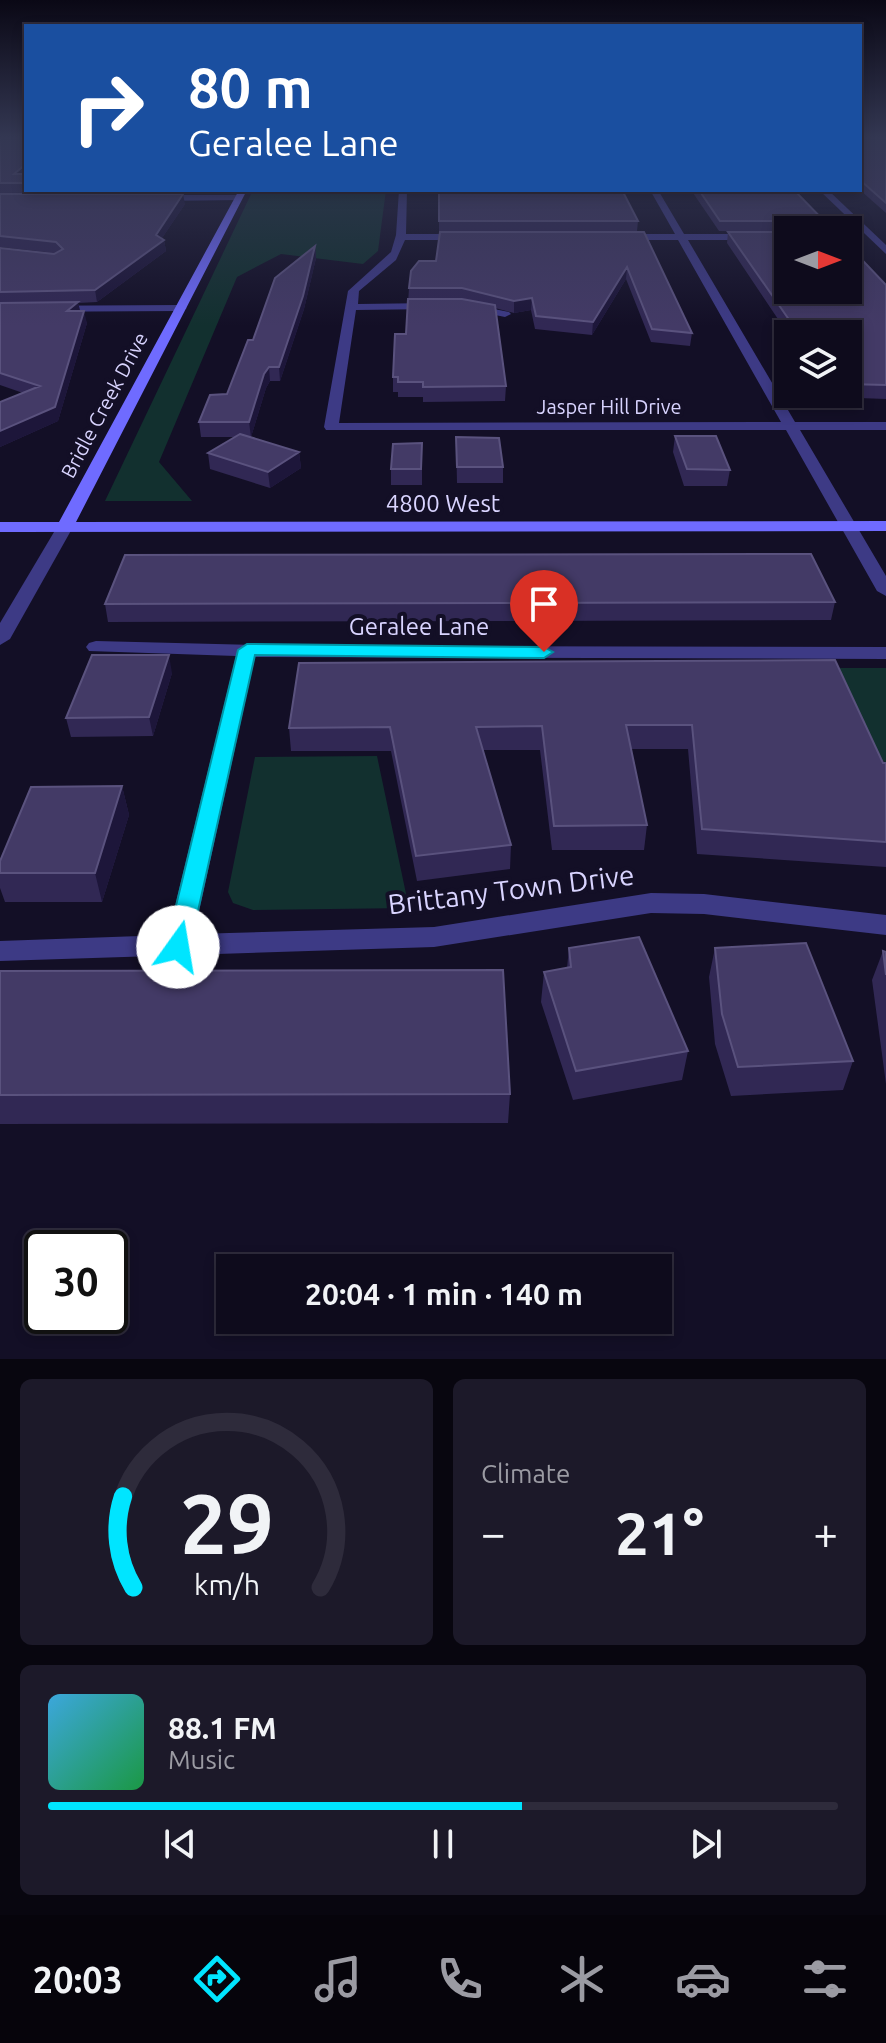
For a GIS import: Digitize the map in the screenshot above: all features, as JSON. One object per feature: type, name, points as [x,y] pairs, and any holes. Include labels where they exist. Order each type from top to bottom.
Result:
[{"type":"street","name":"Bridle Creek Drive","points":[[0,639],[65,527],[238,199]]},
{"type":"street","points":[[402,199],[394,256],[360,281],[352,307],[447,306]]},
{"type":"street","points":[[660,199],[886,591]]},
{"type":"street","points":[[833,199],[886,251]]},
{"type":"street","points":[[398,237],[480,237]]},
{"type":"street","points":[[601,237],[774,237]]},
{"type":"street","points":[[862,237],[886,237]]},
{"type":"street","points":[[462,306],[505,314]]},
{"type":"street","name":"Jasper Hill Drive","points":[[352,307],[331,427],[886,426]]},
{"type":"street","points":[[0,309],[181,308]]},
{"type":"street","name":"4800 West","points":[[0,527],[886,526]]},
{"type":"street","name":"Geralee Lane","points":[[96,647],[886,653]]},
{"type":"street","points":[[178,947],[247,650]]},
{"type":"street","name":"Brittany Town Drive","points":[[0,951],[434,937],[651,903],[704,904],[886,925]]},
{"type":"green space","points":[[249,199],[385,199],[378,251],[363,264],[281,254],[237,277],[159,462],[192,501],[105,501]]},
{"type":"green space","points":[[834,668],[886,668],[886,763],[867,748]]},
{"type":"green space","points":[[377,756],[409,908],[253,910],[233,903],[228,892],[255,757]]},
{"type":"building","points":[[0,199],[179,199],[156,235],[164,240],[95,290],[0,292],[0,248],[54,254],[63,249],[56,242],[0,236]]},
{"type":"building","points":[[439,199],[627,199],[638,221],[439,221]]},
{"type":"building","points":[[705,199],[803,199],[819,216],[774,216],[774,221],[720,221]]},
{"type":"building","points":[[440,232],[644,232],[692,333],[652,329],[627,267],[593,322],[536,316],[532,298],[514,301],[462,288],[409,288],[411,271],[419,261],[436,261]]},
{"type":"building","points":[[728,232],[774,232],[774,298]]},
{"type":"building","points":[[315,246],[303,296],[279,367],[269,367],[264,374],[249,422],[199,422],[210,395],[227,394],[248,340],[253,340],[275,278]]},
{"type":"building","points":[[862,260],[886,285],[886,385],[862,384],[862,320],[789,320],[778,304],[862,304]]},
{"type":"building","points":[[408,299],[462,299],[495,305],[506,386],[423,387],[423,382],[398,382],[398,377],[393,377],[395,334],[406,334]]},
{"type":"building","points":[[78,302],[67,311],[84,311],[55,407],[0,431],[0,402],[40,386],[0,373],[0,303]]},
{"type":"building","points":[[240,434],[299,452],[268,472],[208,453]]},
{"type":"building","points":[[675,436],[716,436],[730,470],[687,469]]},
{"type":"building","points":[[456,437],[499,438],[503,467],[457,467]]},
{"type":"building","points":[[422,443],[421,469],[391,469],[393,444]]},
{"type":"building","points":[[811,554],[835,602],[105,604],[125,555]]},
{"type":"building","points":[[92,655],[169,655],[149,717],[66,718]]},
{"type":"building","points":[[835,660],[883,763],[886,763],[886,842],[702,829],[692,725],[626,725],[647,825],[554,826],[542,726],[476,727],[511,845],[416,856],[390,727],[289,728],[299,663]]},
{"type":"building","points":[[122,786],[95,873],[0,873],[0,861],[31,787]]},
{"type":"building","points":[[639,937],[688,1051],[576,1071],[544,972],[571,967],[569,948]]},
{"type":"building","points":[[806,943],[853,1061],[738,1067],[722,1014],[715,948]]},
{"type":"building","points":[[503,970],[510,1094],[0,1095],[0,971]]},
{"type":"route","points":[[178,947],[247,650],[544,652]]}]
